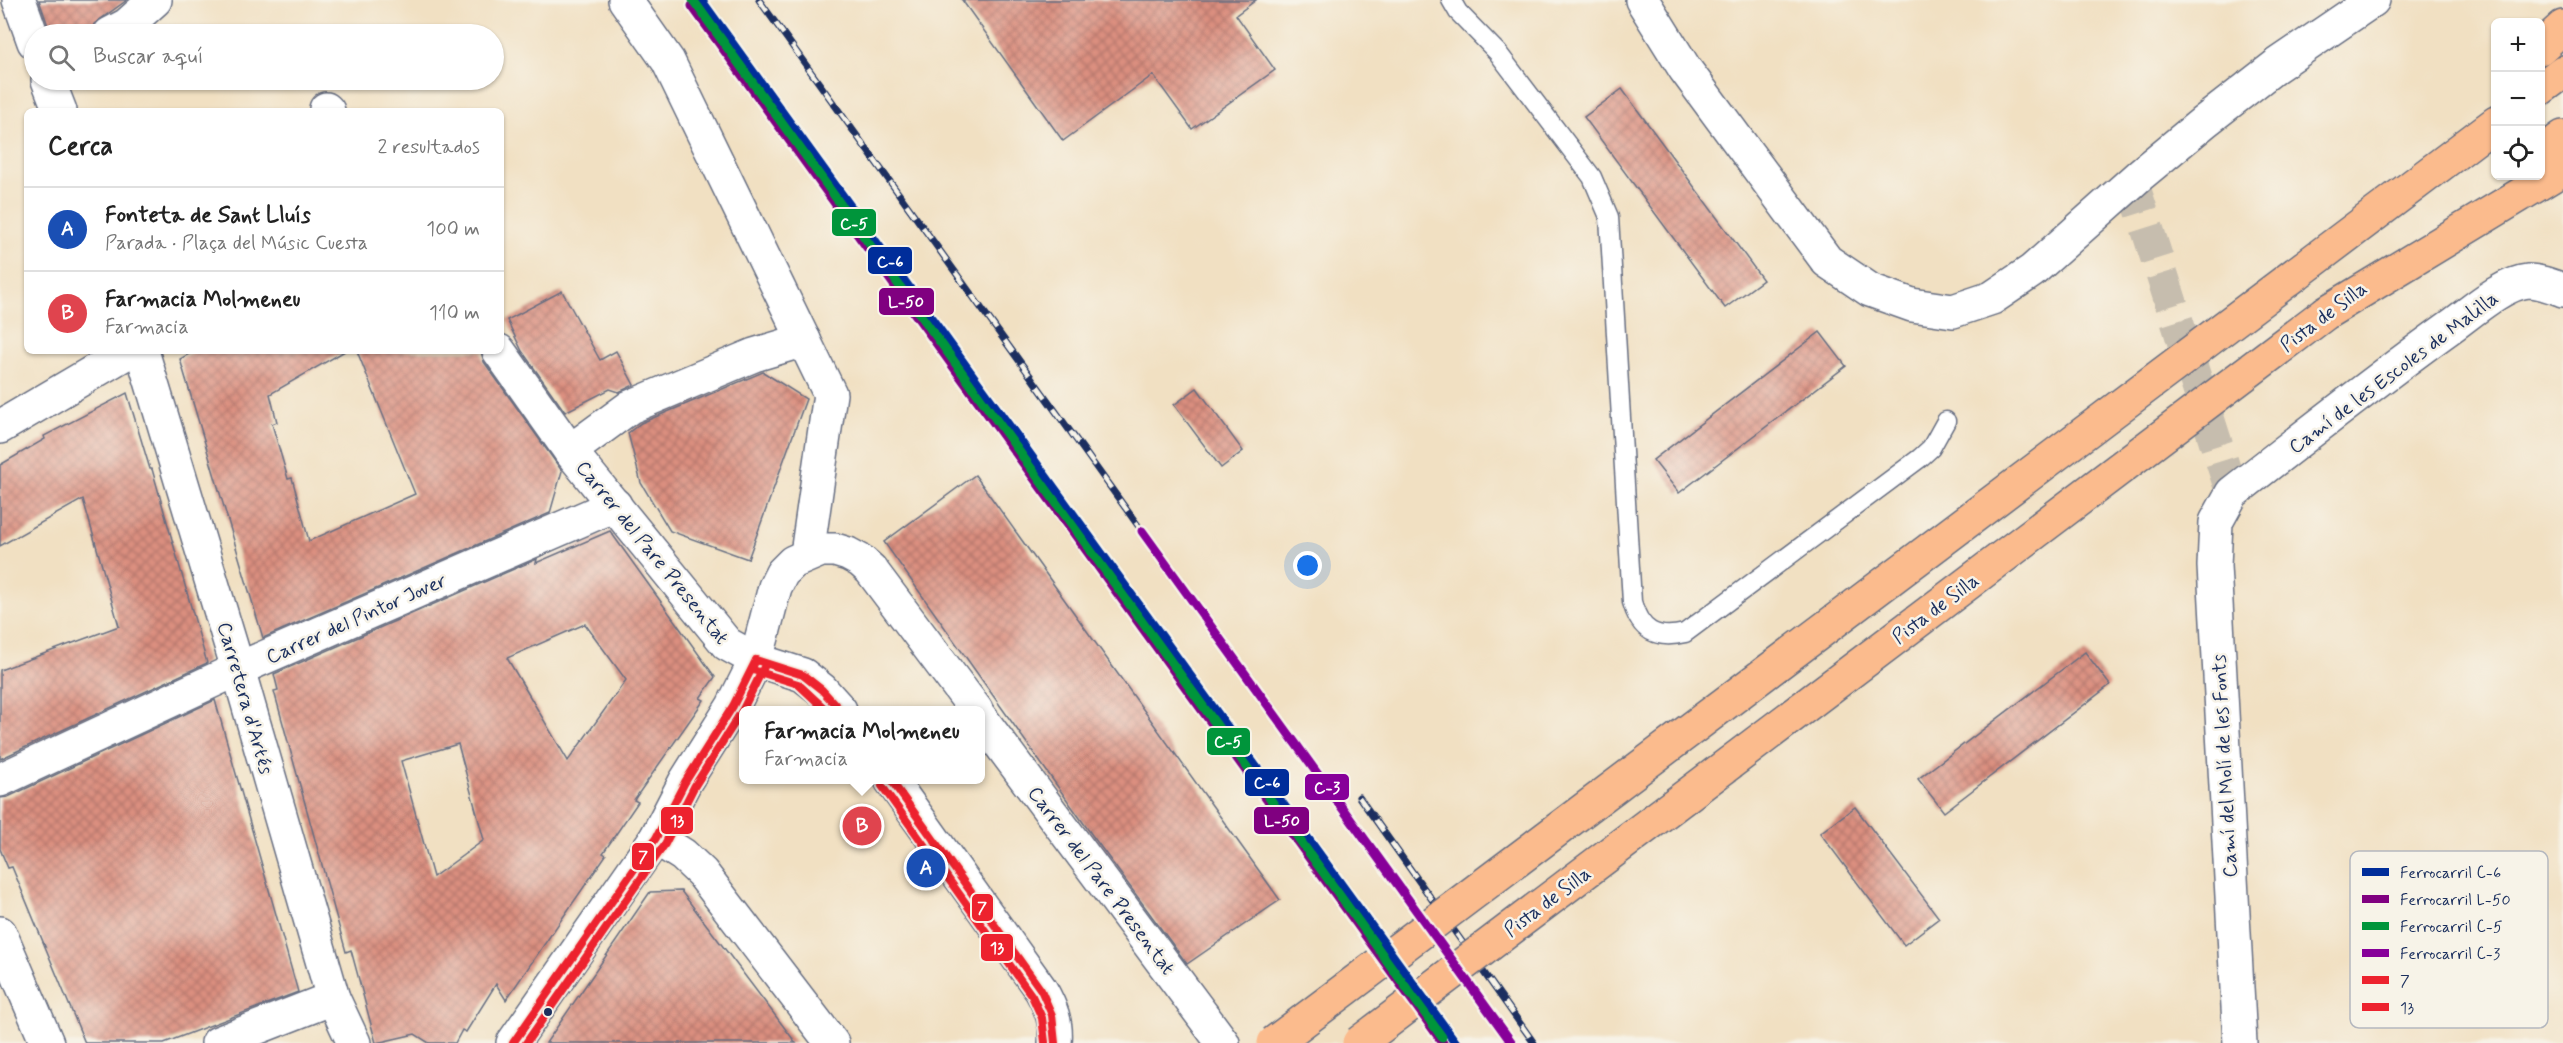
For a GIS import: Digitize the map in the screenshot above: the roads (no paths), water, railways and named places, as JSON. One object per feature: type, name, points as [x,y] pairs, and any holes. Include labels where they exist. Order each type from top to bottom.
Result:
[{"type":"highway","points":[[2545,44],[2563,27]]},
{"type":"highway","points":[[2545,86],[2563,72]]},
{"type":"highway","points":[[2445,161],[2491,102]]},
{"type":"highway","points":[[1274,1043],[2492,126]]},
{"type":"highway","points":[[2545,151],[2563,137]]},
{"type":"highway","points":[[2328,312],[2563,169]]},
{"type":"highway","name":"Pista de Silla","points":[[1359,1043],[2506,180]]},
{"type":"street","points":[[19,0],[28,24]]},
{"type":"street","points":[[128,24],[154,0]]},
{"type":"street","points":[[625,0],[668,61],[830,394],[807,554]]},
{"type":"street","points":[[1642,0],[1685,69],[1827,261],[1870,290],[1912,305],[1953,311],[1992,298],[2031,271],[2132,181],[2213,115],[2276,66],[2373,0]]},
{"type":"street","points":[[52,90],[59,108]]},
{"type":"street","name":"Camí de les Escoles de Malilla","points":[[2232,493],[2411,355],[2507,288],[2527,281],[2544,283],[2563,291]]},
{"type":"street","name":"Carrer del Pare Presentat","points":[[570,451],[630,407],[754,355],[804,340]]},
{"type":"street","points":[[0,427],[124,354]]},
{"type":"street","name":"Carretera d'Artés","points":[[143,354],[238,669],[333,998],[354,1043]]},
{"type":"street","name":"Carrer del Pare Presentat","points":[[501,354],[570,451],[727,644],[756,660],[803,675],[822,690],[836,706]]},
{"type":"street","name":"Camí del Molí de les Fonts","points":[[2232,493],[2216,522],[2214,566],[2240,1043]]},
{"type":"street","name":"Carrer del Pintor Jover","points":[[0,780],[238,669],[615,505]]},
{"type":"street","points":[[513,1043],[656,838],[685,782],[733,706],[756,660],[775,587],[782,573],[793,562],[820,550],[835,550],[848,554],[866,566],[972,706]]},
{"type":"street","name":"Carrer del Pare Presentat","points":[[985,722],[1223,1043]]},
{"type":"street","points":[[894,784],[1041,990],[1051,1007],[1056,1027],[1055,1043]]},
{"type":"street","points":[[656,838],[684,855],[702,873],[832,1043]]},
{"type":"street","points":[[0,933],[47,1043]]},
{"type":"street","points":[[218,1043],[333,998]]},
{"type":"lane","points":[[1451,0],[1458,12],[1498,53],[1592,177],[1609,217],[1632,602],[1636,615],[1644,627],[1657,634],[1671,636],[1685,633],[1920,458],[1931,448],[1946,421]]},
{"type":"tunnel","points":[[2132,181],[2232,493]]},
{"type":"railway","points":[[759,0],[1142,531]]},
{"type":"railway","points":[[1359,797],[1534,1043]]},
{"type":"rail line","name":"C-5","points":[[693,0],[1442,1037]]},
{"type":"rail line","name":"C-6","points":[[701,0],[1456,1043]]},
{"type":"rail line","name":"L-50","points":[[692,6],[1443,1043]]},
{"type":"rail line","name":"C-3","points":[[1142,531],[1512,1043]]},
{"type":"place","name":"Farmacia Molmeneu","points":[[862,826]]},
{"type":"place","name":"Fonteta de Sant Lluís","points":[[926,868]]}]
